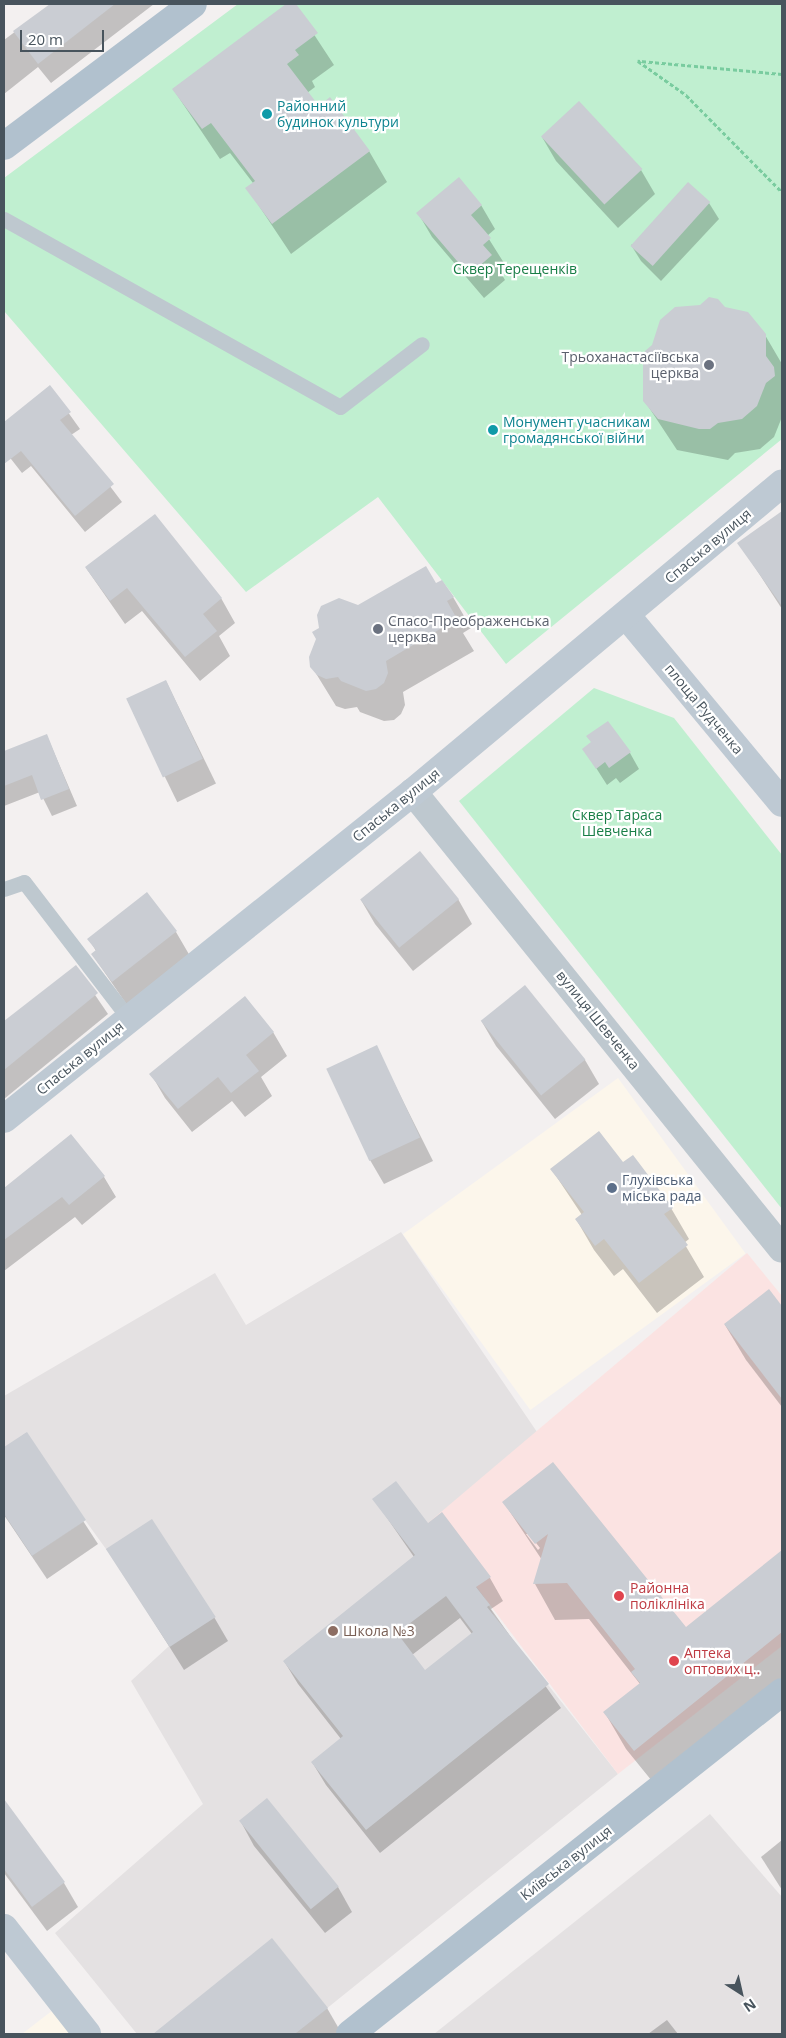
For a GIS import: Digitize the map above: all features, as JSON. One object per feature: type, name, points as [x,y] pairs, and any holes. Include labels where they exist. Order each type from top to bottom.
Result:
[{"type":"main road","points":[[4,146],[193,4]]},
{"type":"main road","name":"Київська вулиця","points":[[350,2034],[782,1692]]},
{"type":"street","name":"Спаська вулиця","points":[[4,1120],[413,792],[782,483]]},
{"type":"street","name":"площа Рудченка","points":[[626,615],[782,803]]},
{"type":"street","name":"вулиця Шевченка","points":[[413,792],[782,1249]]},
{"type":"street","points":[[4,1928],[87,2034]]},
{"type":"lane","points":[[4,219],[340,407],[422,344]]},
{"type":"lane","points":[[4,889],[24,882],[129,1019]]},
{"type":"path","points":[[782,74],[638,61],[686,95],[782,192]]},
{"type":"shaded area","points":[[618,1078],[746,1254],[530,1410],[403,1234]]},
{"type":"shaded area","name":"Школа №3","points":[[401,1232],[537,1432],[442,1512],[494,1616],[618,1774],[295,2034],[137,2034],[55,1933],[203,1804],[131,1681],[169,1646],[106,1549],[85,1520],[32,1556],[4,1514],[4,1396],[215,1273],[246,1325]]},
{"type":"shaded area","points":[[747,1253],[782,1296],[782,1646],[618,1774],[428,1523]]},
{"type":"shaded area","points":[[710,1814],[782,1897],[782,2034],[434,2034]]},
{"type":"shaded area","points":[[53,2010],[71,2034],[22,2034]]},
{"type":"green space","name":"Сквер Терещенків","points":[[238,4],[782,4],[782,439],[506,664],[378,497],[246,592],[4,311],[4,178]]},
{"type":"green space","name":"Сквер Тараса Шевченка","points":[[594,688],[674,718],[782,855],[782,1209],[459,801]]},
{"type":"building","points":[[50,4],[115,4],[38,64],[13,31]]},
{"type":"building","name":"Районний будинок культури","points":[[286,4],[296,4],[318,33],[295,50],[299,55],[287,64],[319,106],[330,97],[370,151],[272,224],[245,188],[255,181],[211,123],[202,129],[172,89]]},
{"type":"building","points":[[579,101],[642,169],[604,204],[541,136]]},
{"type":"building","points":[[459,177],[482,205],[471,215],[491,238],[483,245],[492,255],[469,275],[416,213]]},
{"type":"building","points":[[688,182],[710,202],[653,266],[630,246]]},
{"type":"building","name":"Трьоханастасіївська церква","points":[[709,297],[718,299],[725,307],[748,312],[766,334],[766,356],[774,367],[775,376],[766,383],[757,406],[742,419],[718,423],[710,429],[699,429],[658,419],[643,401],[643,362],[645,351],[652,345],[660,320],[675,307],[700,305]]},
{"type":"building","points":[[50,385],[71,412],[60,420],[114,484],[75,516],[21,451],[4,464],[4,422]]},
{"type":"building","points":[[782,511],[782,606],[737,543]]},
{"type":"building","points":[[155,514],[222,598],[203,614],[217,631],[185,657],[127,588],[110,601],[85,567]]},
{"type":"building","name":"Спасо-Преображенська церква","points":[[426,566],[436,583],[442,580],[454,597],[447,601],[457,619],[386,661],[388,673],[384,683],[376,689],[366,691],[341,681],[338,677],[326,679],[317,675],[310,667],[309,657],[316,639],[312,632],[319,628],[317,615],[321,606],[339,598],[358,605]]},
{"type":"building","points":[[166,680],[203,759],[163,777],[126,699]]},
{"type":"building","points":[[608,721],[631,752],[609,768],[605,762],[596,769],[582,749],[591,742],[586,736]]},
{"type":"building","points":[[47,734],[69,789],[41,800],[32,775],[4,786],[4,751]]},
{"type":"building","points":[[420,851],[459,899],[399,948],[360,899]]},
{"type":"building","points":[[147,892],[177,931],[112,982],[91,954],[96,950],[87,939]]},
{"type":"building","points":[[76,965],[98,993],[4,1070],[4,1021]]},
{"type":"building","points":[[525,985],[585,1060],[541,1095],[481,1021]]},
{"type":"building","points":[[245,996],[274,1032],[246,1055],[259,1071],[231,1093],[218,1077],[178,1109],[149,1074]]},
{"type":"building","points":[[377,1045],[420,1137],[369,1161],[326,1069]]},
{"type":"building","name":"Глухівська міська рада","points":[[599,1131],[623,1162],[633,1155],[673,1208],[664,1214],[688,1245],[639,1283],[604,1239],[595,1246],[575,1219],[584,1212],[550,1169]]},
{"type":"building","points":[[71,1134],[105,1176],[69,1205],[62,1197],[4,1240],[4,1188]]},
{"type":"building","points":[[769,1289],[782,1306],[782,1399],[724,1324]]},
{"type":"building","points":[[27,1432],[86,1520],[32,1556],[4,1514],[4,1447]]},
{"type":"building","name":"Районна поліклініка","points":[[553,1462],[686,1627],[782,1550],[782,1632],[634,1751],[603,1712],[640,1683],[631,1672],[635,1669],[567,1583],[533,1584],[548,1534],[535,1544],[502,1502]]},
{"type":"building","points":[[396,1481],[428,1523],[442,1512],[491,1577],[476,1587],[490,1605],[487,1607],[549,1684],[366,1830],[311,1762],[343,1736],[283,1661],[415,1555],[372,1499]],"holes":[[[446,1596],[473,1632],[425,1670],[397,1633]]]},
{"type":"building","points":[[152,1519],[216,1617],[170,1647],[106,1549]]},
{"type":"building","points":[[267,1798],[339,1887],[311,1909],[239,1821]]},
{"type":"building","points":[[4,1799],[65,1882],[32,1907],[4,1869]]},
{"type":"building","points":[[272,1938],[328,2008],[295,2034],[153,2034]]},
{"type":"place","name":"Районний будинок культури","points":[[267,114]]},
{"type":"place","name":"Трьоханастасіївська церква","points":[[709,365]]},
{"type":"place","name":"Монумент учасникам громадянської війни","points":[[493,430]]},
{"type":"place","name":"Спасо-Преображенська церква","points":[[378,629]]},
{"type":"place","name":"Глухівська міська рада","points":[[612,1188]]},
{"type":"place","name":"Районна поліклініка","points":[[619,1596]]},
{"type":"place","name":"Школа №3","points":[[333,1631]]},
{"type":"place","name":"Аптека оптових ц‥","points":[[674,1661]]}]
